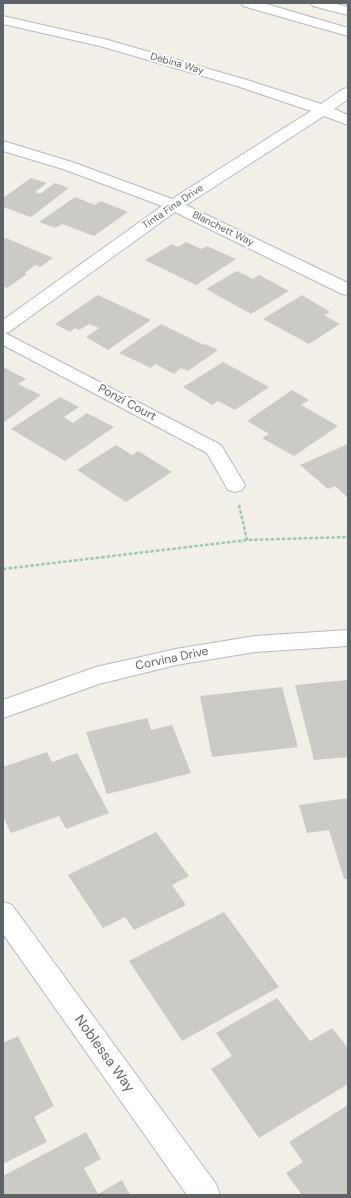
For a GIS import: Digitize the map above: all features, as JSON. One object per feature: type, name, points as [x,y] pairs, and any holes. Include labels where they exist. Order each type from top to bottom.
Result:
[{"type":"street","points":[[248,3],[348,32]]},
{"type":"street","points":[[291,3],[348,19]]},
{"type":"street","points":[[318,3],[348,11]]},
{"type":"street","name":"Debina Way","points":[[3,20],[103,43],[242,83],[323,110],[348,120]]},
{"type":"street","name":"Tinta Fina Drive","points":[[3,328],[174,205],[323,110],[348,92]]},
{"type":"street","name":"Blanchett Way","points":[[3,146],[69,166],[174,205],[348,290]]},
{"type":"street","name":"Ponzi Court","points":[[3,338],[214,448],[235,485]]},
{"type":"street","name":"Corvina Drive","points":[[3,709],[96,676],[176,657],[255,644],[348,638]]},
{"type":"street","name":"Noblessa Way","points":[[3,913],[205,1195]]},
{"type":"path","points":[[235,485],[247,540]]},
{"type":"path","points":[[3,569],[247,540],[348,537]]},
{"type":"building","points":[[31,178],[47,183],[35,192],[40,194],[55,183],[69,188],[31,217],[3,207],[3,198]]},
{"type":"building","points":[[75,197],[95,205],[101,201],[128,212],[94,236],[62,224],[55,228],[39,222]]},
{"type":"building","points":[[6,238],[53,258],[40,267],[35,265],[25,273],[27,274],[7,288],[3,286],[3,240]]},
{"type":"building","points":[[186,242],[201,249],[207,246],[236,259],[196,285],[145,260],[172,244],[178,247]]},
{"type":"building","points":[[237,271],[253,279],[259,275],[289,291],[251,314],[206,289]]},
{"type":"building","points":[[98,295],[151,320],[108,350],[86,337],[99,328],[89,324],[79,330],[75,328],[70,332],[55,324]]},
{"type":"building","points":[[302,295],[330,312],[324,315],[340,324],[309,344],[263,319]]},
{"type":"building","points":[[161,324],[204,345],[205,344],[218,350],[188,371],[181,368],[174,374],[155,364],[151,368],[119,353]]},
{"type":"building","points":[[223,362],[269,387],[235,410],[218,401],[212,405],[183,387]]},
{"type":"building","points":[[3,367],[26,379],[18,384],[41,395],[3,423]]},
{"type":"building","points":[[292,390],[309,400],[301,405],[338,426],[294,456],[262,438],[269,434],[247,421]]},
{"type":"building","points":[[60,397],[79,407],[64,417],[73,423],[87,413],[114,427],[65,461],[11,429]]},
{"type":"building","points":[[348,444],[348,498],[335,486],[328,489],[300,465]]},
{"type":"building","points":[[116,445],[132,455],[138,451],[172,472],[126,502],[77,470]]},
{"type":"building","points":[[348,680],[348,757],[314,760],[295,685]]},
{"type":"building","points":[[282,687],[298,747],[212,757],[200,696]]},
{"type":"building","points":[[147,718],[151,730],[172,725],[191,773],[107,794],[86,732]]},
{"type":"building","points":[[47,752],[52,762],[77,753],[109,813],[66,829],[59,816],[11,833],[3,816],[3,767]]},
{"type":"building","points":[[348,798],[348,879],[344,879],[329,830],[307,833],[299,805]]},
{"type":"building","points":[[156,832],[189,876],[172,885],[186,905],[134,930],[125,917],[103,928],[68,875]]},
{"type":"building","points":[[224,912],[279,987],[182,1041],[129,961]]},
{"type":"building","points":[[277,998],[310,1041],[332,1028],[348,1048],[348,1084],[259,1138],[211,1069],[232,1056],[216,1033]]},
{"type":"building","points":[[18,1036],[54,1106],[34,1117],[47,1142],[3,1164],[3,1043]]},
{"type":"building","points":[[348,1105],[348,1195],[302,1195],[286,1173],[303,1162],[289,1142]]},
{"type":"building","points":[[86,1132],[101,1159],[84,1168],[98,1194],[122,1180],[130,1195],[3,1195],[3,1176]]}]
